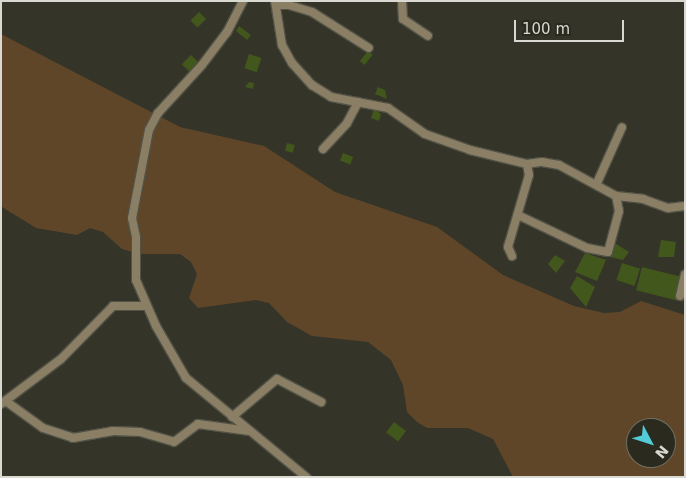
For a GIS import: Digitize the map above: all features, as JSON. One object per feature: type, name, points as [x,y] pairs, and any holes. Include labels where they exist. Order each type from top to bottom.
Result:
[{"type":"street","points":[[243,1],[227,32],[202,65],[158,113],[149,130],[132,218],[136,237],[136,280],[146,306],[186,378],[306,477]]},
{"type":"street","points":[[402,1],[403,19],[428,36]]},
{"type":"street","points":[[369,48],[312,12],[275,3],[282,45],[292,63],[312,85],[331,97],[388,108],[434,137],[470,150],[527,164],[542,162],[559,165],[597,183],[616,196],[643,199],[668,208],[685,206]]},
{"type":"street","points":[[323,149],[347,124],[358,102]]},
{"type":"street","points":[[597,183],[622,127]]},
{"type":"street","points":[[512,256],[508,247],[520,216],[530,175],[527,164]]},
{"type":"street","points":[[520,216],[587,248],[608,252],[618,211],[616,196]]},
{"type":"street","points":[[680,296],[685,275]]},
{"type":"street","points":[[146,306],[112,306],[61,359],[4,403],[43,428],[73,438],[113,432],[140,432],[174,442],[198,424],[252,431]]},
{"type":"street","points":[[232,416],[277,379],[321,402]]},
{"type":"shaded area","points":[[1,34],[180,127],[264,146],[335,192],[437,227],[503,275],[574,306],[604,313],[620,312],[641,301],[685,315],[685,477],[513,477],[493,439],[468,428],[427,428],[417,422],[407,412],[403,385],[391,360],[368,342],[312,336],[287,322],[269,303],[256,300],[198,308],[189,298],[197,274],[191,262],[180,254],[139,254],[122,249],[103,232],[90,228],[77,235],[36,228],[2,207]]},
{"type":"building","points":[[199,12],[206,19],[198,28],[191,20]]},
{"type":"building","points":[[239,26],[251,35],[247,40],[236,31]]},
{"type":"building","points":[[368,51],[373,55],[364,65],[360,61]]},
{"type":"building","points":[[249,54],[261,58],[257,72],[244,68]]},
{"type":"building","points":[[191,55],[199,63],[190,72],[182,64]]},
{"type":"building","points":[[249,82],[254,83],[253,89],[245,87]]},
{"type":"building","points":[[378,87],[385,90],[387,99],[375,94]]},
{"type":"building","points":[[374,109],[381,114],[379,121],[371,118]]},
{"type":"building","points":[[287,143],[295,145],[293,153],[285,151]]},
{"type":"building","points":[[343,153],[353,157],[350,165],[340,160]]},
{"type":"building","points":[[661,240],[676,242],[674,257],[658,257]]},
{"type":"building","points":[[613,242],[629,252],[623,260],[610,257]]},
{"type":"building","points":[[585,253],[606,260],[597,281],[575,272]]},
{"type":"building","points":[[555,255],[565,261],[556,273],[548,264]]},
{"type":"building","points":[[622,263],[640,269],[635,286],[616,280]]},
{"type":"building","points":[[642,267],[681,277],[675,300],[636,290]]},
{"type":"building","points":[[577,276],[595,287],[586,307],[570,288]]},
{"type":"building","points":[[394,422],[406,431],[398,441],[386,432]]}]
